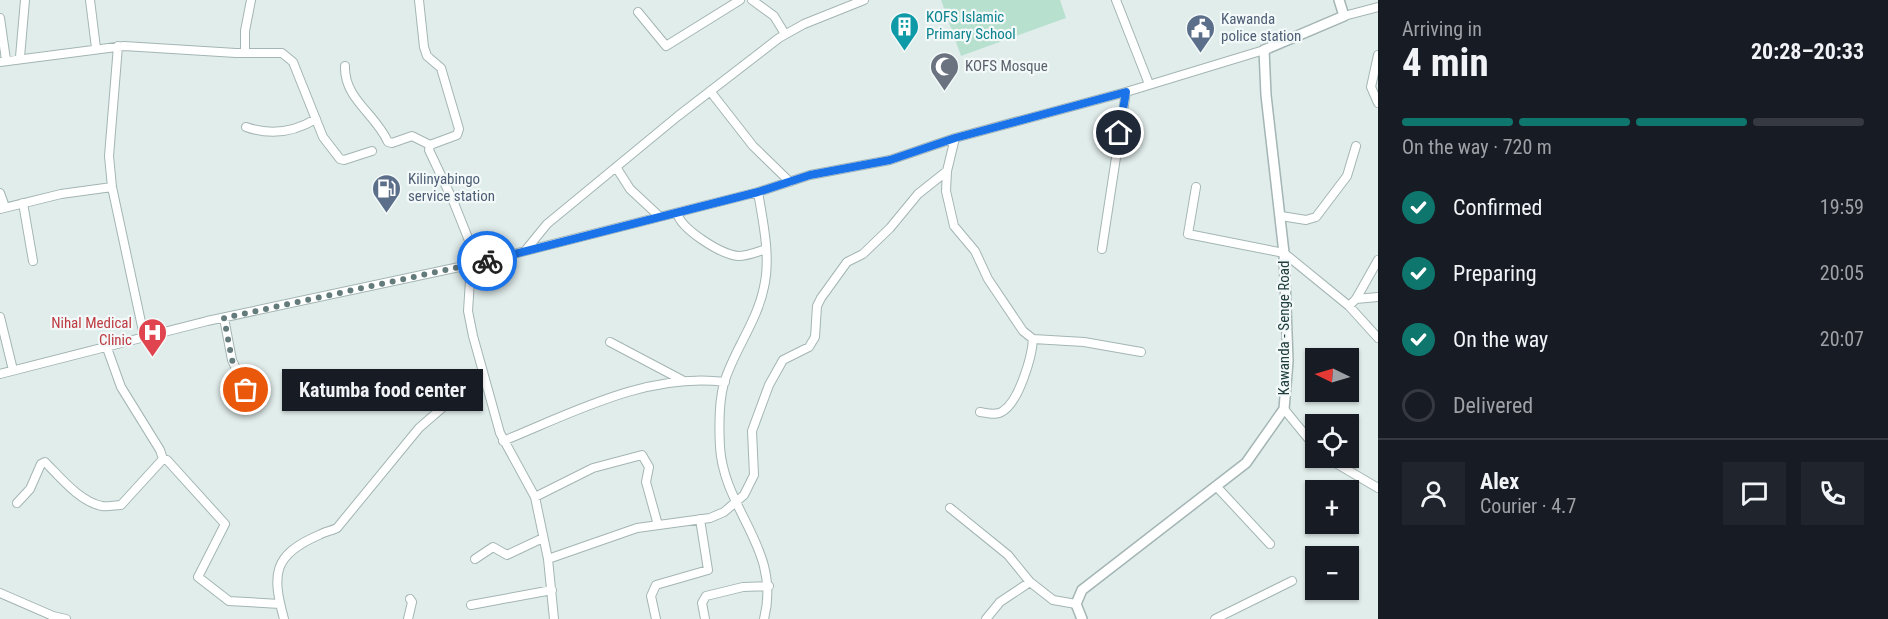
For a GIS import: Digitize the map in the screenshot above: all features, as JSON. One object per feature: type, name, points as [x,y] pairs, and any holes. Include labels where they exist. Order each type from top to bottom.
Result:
[{"type":"street","points":[[20,57],[25,0]]},
{"type":"street","points":[[90,0],[96,48]]},
{"type":"street","points":[[245,53],[245,31],[251,0]]},
{"type":"street","points":[[418,0],[419,23],[426,53],[441,68],[459,129],[457,135],[430,146]]},
{"type":"street","points":[[638,12],[666,46],[740,0]]},
{"type":"street","points":[[752,0],[774,16],[785,34]]},
{"type":"street","points":[[1116,0],[1149,84]]},
{"type":"street","points":[[1339,0],[1344,16]]},
{"type":"street","points":[[525,251],[547,224],[710,91],[785,34],[859,1]]},
{"type":"street","points":[[0,374],[107,348],[144,336],[474,264],[758,192],[818,173],[890,160],[955,138],[1126,92],[1264,50],[1344,16],[1378,7]]},
{"type":"street","points":[[0,18],[3,61],[118,46],[245,53],[278,52],[289,56],[323,137],[340,159],[372,151]]},
{"type":"street","points":[[118,46],[110,146],[112,187],[144,336]]},
{"type":"street","name":"Kawanda - Senge Road","points":[[1076,604],[1082,590],[1246,463],[1284,409],[1288,361],[1284,253],[1266,96],[1264,50]]},
{"type":"street","points":[[1378,55],[1371,87],[1378,103]]},
{"type":"street","points":[[345,66],[347,88],[376,120],[388,142],[392,143],[412,136],[430,146]]},
{"type":"street","points":[[710,91],[753,146],[790,182]]},
{"type":"street","points":[[1102,249],[1126,92]]},
{"type":"street","points":[[246,127],[265,132],[291,130],[316,119]]},
{"type":"street","points":[[955,138],[947,171],[947,205],[954,226],[975,251],[987,279],[1023,331],[1033,339],[1084,342],[1141,352]]},
{"type":"street","points":[[430,146],[429,150],[454,203],[474,264],[468,310],[484,379],[503,441],[535,497],[548,560],[554,619]]},
{"type":"street","points":[[1281,216],[1306,220],[1316,217],[1347,176],[1356,146]]},
{"type":"street","points":[[616,167],[630,189],[660,217]]},
{"type":"street","points":[[548,560],[626,532],[700,519],[724,512],[736,501],[752,481],[752,431],[769,385],[783,360],[808,347],[815,337],[817,306],[821,298],[847,262],[863,254],[890,228],[918,194],[947,171]]},
{"type":"street","points":[[0,194],[2,208],[61,194],[112,187]]},
{"type":"street","points":[[1196,188],[1188,234],[1284,253],[1349,306],[1378,338]]},
{"type":"street","points":[[758,192],[766,249],[766,276],[760,304],[725,382],[720,445],[728,486],[764,560],[769,586],[764,619]]},
{"type":"street","points":[[23,203],[33,261]]},
{"type":"street","points":[[677,213],[684,227],[725,253],[745,255],[766,249]]},
{"type":"street","points":[[1349,306],[1356,299],[1378,260]]},
{"type":"street","points":[[1356,299],[1378,297]]},
{"type":"street","points":[[0,317],[13,370]]},
{"type":"street","points":[[224,318],[232,360],[246,390]]},
{"type":"street","points":[[980,412],[998,413],[1007,406],[1030,365],[1033,339]]},
{"type":"street","points":[[610,342],[683,381]]},
{"type":"street","points":[[107,348],[124,393],[160,450],[163,459],[167,460],[225,524],[198,573],[200,580],[229,601],[280,604]]},
{"type":"street","points":[[284,619],[276,581],[276,570],[281,561],[319,534],[337,528],[419,428],[449,402],[484,379]]},
{"type":"street","points":[[503,441],[612,398],[683,381],[725,382]]},
{"type":"street","points":[[1284,409],[1305,435]]},
{"type":"street","points":[[535,497],[593,468],[642,455],[649,467],[646,482],[658,525]]},
{"type":"street","points":[[16,503],[30,489],[41,464],[45,462],[70,486],[94,503],[104,506],[122,505],[163,459]]},
{"type":"street","points":[[1343,468],[1378,488]]},
{"type":"street","points":[[1216,486],[1270,544]]},
{"type":"street","points":[[950,508],[1008,555],[1030,582],[1053,600],[1076,604],[1082,619]]},
{"type":"street","points":[[656,619],[651,596],[656,585],[666,580],[708,570],[700,519]]},
{"type":"street","points":[[475,559],[494,547],[507,555],[543,538]]},
{"type":"street","points":[[1215,619],[1292,581]]},
{"type":"street","points":[[986,619],[1000,602],[1030,582]]},
{"type":"street","points":[[705,619],[702,603],[706,596],[743,587],[769,586]]},
{"type":"street","points":[[471,605],[552,590]]},
{"type":"street","points":[[0,594],[53,617],[66,619]]},
{"type":"street","points":[[408,619],[412,602],[410,599]]},
{"type":"green space","points":[[941,0],[1060,0],[1066,18],[961,56]]},
{"type":"way so far","points":[[246,390],[232,360],[224,318],[487,261]]},
{"type":"place","name":"KOFS Islamic Primary School","points":[[905,52]]},
{"type":"place","name":"Kawanda police station","points":[[1200,54]]},
{"type":"place","name":"KOFS Mosque","points":[[944,92]]},
{"type":"place","name":"Kilinyabingo service station","points":[[387,214]]},
{"type":"place","name":"Nihal Medical Clinic","points":[[153,358]]},
{"type":"place","name":"Katumba food center","points":[[246,390]]},
{"type":"route","points":[[487,261],[758,192],[810,175],[890,160],[955,138],[1126,92],[1119,133]]}]
